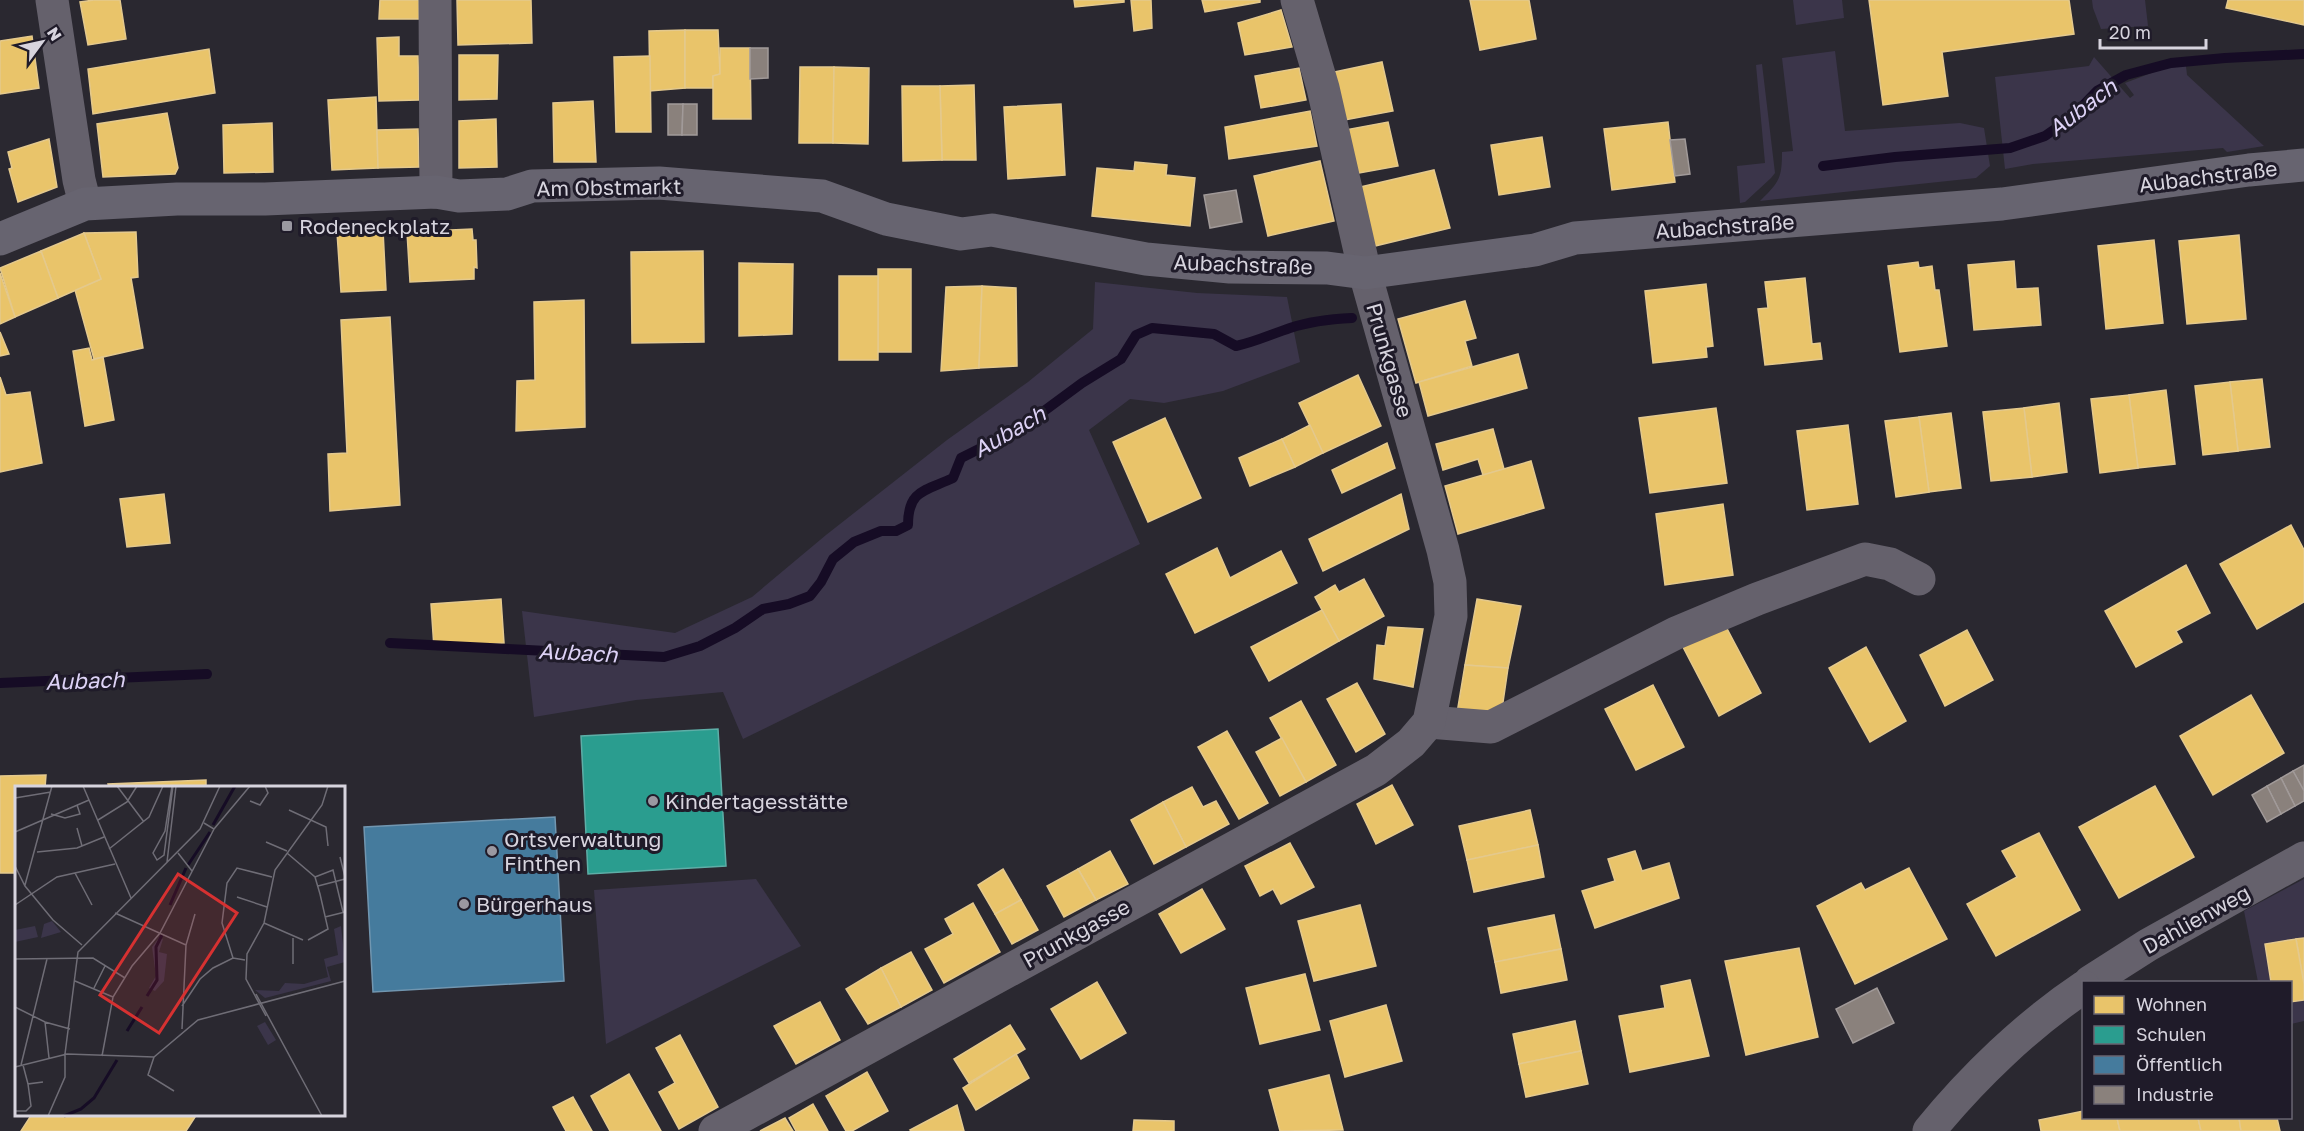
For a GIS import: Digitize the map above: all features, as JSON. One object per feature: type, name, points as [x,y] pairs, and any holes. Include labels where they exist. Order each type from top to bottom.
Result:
[{"type":"main road","name":"Aubachstraße","points":[[1146,260],[1230,267],[1327,268],[1365,273],[1535,250],[1575,238],[2002,204],[2249,170],[2304,165]]},
{"type":"main road","name":"Am Obstmarkt","points":[[0,239],[85,204],[177,199],[265,199],[436,192],[459,196],[507,194],[532,186],[659,183],[822,196],[886,219],[961,234],[992,230],[1146,260]]},
{"type":"street","points":[[52,0],[79,180],[85,204]]},
{"type":"street","points":[[435,0],[436,192]]},
{"type":"street","name":"Prunkgasse","points":[[715,1131],[1376,770],[1411,743],[1429,722],[1451,616],[1450,582],[1365,273],[1323,88],[1298,0]]},
{"type":"street","points":[[1429,722],[1491,727],[1676,633],[1757,599],[1865,559],[1890,564],[1919,579]]},
{"type":"street","name":"Dahlienweg","points":[[2092,981],[2148,945],[2304,858]]},
{"type":"street","points":[[1929,1131],[1944,1112],[2031,1025],[2082,988]]},
{"type":"shaded area","points":[[1793,0],[1842,0],[1844,18],[1796,25]]},
{"type":"shaded area","points":[[2092,0],[2145,0],[2148,26],[2101,29]]},
{"type":"shaded area","points":[[1835,51],[1845,131],[1960,123],[1984,128],[1990,166],[1976,178],[1760,201],[1778,180],[1782,152],[1793,151],[1782,58]]},
{"type":"shaded area","points":[[2094,57],[2130,98],[2134,95],[2125,83],[2170,66],[2186,66],[2187,75],[2264,146],[2227,152],[2223,148],[2033,164],[2005,169],[1995,77],[2089,66]]},
{"type":"shaded area","points":[[1762,64],[1775,173],[1745,202],[1740,203],[1737,166],[1765,163],[1756,65]]},
{"type":"shaded area","points":[[1095,282],[1197,293],[1287,297],[1300,362],[1223,391],[1164,403],[1130,399],[1089,430],[1140,544],[743,739],[723,692],[636,700],[534,717],[522,611],[675,633],[752,597],[826,535],[947,440],[1028,382],[1093,329]]},
{"type":"shaded area","points":[[756,879],[801,946],[606,1044],[594,890]]},
{"type":"shaded area","points":[[2304,879],[2304,1021],[2292,1024],[2292,981],[2258,981],[2244,911]]},
{"type":"building: Wohnen","points":[[120,0],[126,39],[88,45],[80,2]]},
{"type":"building: Wohnen","points":[[380,0],[419,0],[419,19],[379,19]]},
{"type":"building: Wohnen","points":[[457,0],[531,0],[532,43],[458,45]]},
{"type":"building: Wohnen","points":[[1074,0],[1124,0],[1124,2],[1075,7]]},
{"type":"building: Wohnen","points":[[1131,0],[1151,0],[1152,28],[1134,31]]},
{"type":"building: Wohnen","points":[[1202,0],[1260,0],[1260,2],[1205,12]]},
{"type":"building: Wohnen","points":[[1470,0],[1529,0],[1536,39],[1480,50]]},
{"type":"building: Wohnen","points":[[1869,0],[2069,0],[2074,34],[1942,52],[1948,96],[1883,105]]},
{"type":"building: Wohnen","points":[[2228,0],[2304,0],[2304,25],[2226,8]]},
{"type":"building: Wohnen","points":[[1281,10],[1292,47],[1245,55],[1238,23]]},
{"type":"building: Wohnen","points":[[685,30],[685,88],[650,91],[649,31]]},
{"type":"building: Wohnen","points":[[685,30],[718,30],[720,74],[713,76],[713,88],[685,88]]},
{"type":"building: Wohnen","points":[[32,36],[39,88],[0,94],[0,41]]},
{"type":"building: Wohnen","points":[[399,37],[399,56],[418,56],[419,100],[379,101],[377,38]]},
{"type":"building: Wohnen","points":[[720,48],[750,48],[751,119],[713,119],[713,76],[720,74]]},
{"type":"building: Wohnen","points":[[209,49],[215,93],[93,114],[88,69]]},
{"type":"building: Wohnen","points":[[459,55],[498,55],[497,99],[459,100]]},
{"type":"building: Wohnen","points":[[650,56],[651,132],[616,132],[614,57]]},
{"type":"building: Wohnen","points":[[1382,62],[1393,111],[1345,120],[1334,72]]},
{"type":"building: Wohnen","points":[[800,67],[834,67],[833,143],[799,143]]},
{"type":"building: Wohnen","points":[[834,67],[869,68],[868,144],[833,143]]},
{"type":"building: Wohnen","points":[[1299,68],[1306,100],[1261,108],[1255,76]]},
{"type":"building: Wohnen","points":[[974,85],[976,160],[942,160],[940,86]]},
{"type":"building: Wohnen","points":[[902,86],[940,86],[942,160],[903,161]]},
{"type":"building: Wohnen","points":[[376,97],[378,168],[332,170],[328,100]]},
{"type":"building: Wohnen","points":[[593,101],[596,162],[554,162],[553,103]]},
{"type":"building: Wohnen","points":[[1061,104],[1065,175],[1008,179],[1004,107]]},
{"type":"building: Wohnen","points":[[1310,111],[1317,146],[1229,159],[1225,127]]},
{"type":"building: Wohnen","points":[[167,113],[178,168],[175,174],[103,177],[97,124]]},
{"type":"building: Wohnen","points":[[496,119],[497,167],[459,168],[459,121]]},
{"type":"building: Wohnen","points":[[1388,122],[1398,166],[1354,174],[1345,130]]},
{"type":"building: Wohnen","points":[[1668,122],[1675,182],[1612,190],[1604,129]]},
{"type":"building: Wohnen","points":[[272,123],[273,172],[224,173],[223,125]]},
{"type":"building: Wohnen","points":[[418,129],[419,167],[378,168],[377,130]]},
{"type":"building: Wohnen","points":[[1542,137],[1550,187],[1499,195],[1491,145]]},
{"type":"building: Wohnen","points":[[49,139],[57,187],[18,202],[9,169],[12,168],[8,152]]},
{"type":"building: Wohnen","points":[[1320,161],[1334,221],[1268,236],[1254,176]]},
{"type":"building: Wohnen","points":[[1135,162],[1167,165],[1166,175],[1195,178],[1190,226],[1092,216],[1097,168],[1134,171]]},
{"type":"building: Wohnen","points":[[1434,170],[1450,228],[1375,246],[1360,187]]},
{"type":"building: Wohnen","points":[[472,229],[473,240],[476,240],[477,268],[474,267],[474,279],[410,282],[407,232]]},
{"type":"building: Wohnen","points":[[383,230],[386,290],[341,292],[337,232]]},
{"type":"building: Wohnen","points":[[136,232],[138,277],[131,278],[143,348],[94,359],[75,290],[101,279],[84,233]]},
{"type":"building: Wohnen","points":[[84,233],[101,279],[58,298],[41,251]]},
{"type":"building: Wohnen","points":[[2239,235],[2246,319],[2187,324],[2179,241]]},
{"type":"building: Wohnen","points":[[2154,240],[2163,323],[2106,329],[2098,246]]},
{"type":"building: Wohnen","points":[[41,251],[58,298],[15,317],[0,268]]},
{"type":"building: Wohnen","points":[[703,251],[704,342],[632,343],[631,252]]},
{"type":"building: Wohnen","points":[[2014,261],[2016,289],[2038,288],[2041,325],[1974,330],[1968,265]]},
{"type":"building: Wohnen","points":[[1918,262],[1919,268],[1932,266],[1935,290],[1939,290],[1947,346],[1900,352],[1888,266]]},
{"type":"building: Wohnen","points":[[739,263],[793,264],[792,334],[739,336]]},
{"type":"building: Wohnen","points":[[878,269],[911,269],[911,352],[878,352]]},
{"type":"building: Wohnen","points":[[0,273],[15,317],[0,324]]},
{"type":"building: Wohnen","points":[[839,276],[878,276],[878,360],[839,360]]},
{"type":"building: Wohnen","points":[[1805,278],[1812,344],[1820,343],[1822,359],[1765,365],[1758,309],[1768,308],[1765,282]]},
{"type":"building: Wohnen","points":[[1706,284],[1713,346],[1706,347],[1707,357],[1653,363],[1645,291]]},
{"type":"building: Wohnen","points":[[982,286],[979,368],[941,371],[946,287]]},
{"type":"building: Wohnen","points":[[982,286],[1016,288],[1017,366],[979,368]]},
{"type":"building: Wohnen","points":[[584,300],[585,427],[516,431],[517,381],[535,380],[534,302]]},
{"type":"building: Wohnen","points":[[1465,301],[1476,338],[1465,341],[1472,366],[1416,383],[1398,319]]},
{"type":"building: Wohnen","points":[[390,317],[400,505],[330,511],[328,454],[347,453],[341,320]]},
{"type":"building: Wohnen","points":[[0,332],[9,354],[0,356]]},
{"type":"building: Wohnen","points":[[89,348],[92,360],[103,357],[114,420],[85,426],[73,351]]},
{"type":"building: Wohnen","points":[[1518,354],[1527,388],[1428,416],[1419,382]]},
{"type":"building: Wohnen","points":[[1358,375],[1381,426],[1323,453],[1299,403]]},
{"type":"building: Wohnen","points":[[0,377],[6,395],[30,392],[42,463],[0,472]]},
{"type":"building: Wohnen","points":[[2262,379],[2270,447],[2238,451],[2230,382]]},
{"type":"building: Wohnen","points":[[2230,382],[2238,451],[2203,455],[2195,386]]},
{"type":"building: Wohnen","points":[[2166,390],[2175,464],[2138,468],[2129,395]]},
{"type":"building: Wohnen","points":[[2129,395],[2138,468],[2100,473],[2091,399]]},
{"type":"building: Wohnen","points":[[2059,403],[2067,472],[2032,477],[2024,408]]},
{"type":"building: Wohnen","points":[[1716,408],[1727,483],[1650,493],[1639,418]]},
{"type":"building: Wohnen","points":[[2024,408],[2032,477],[1991,481],[1983,412]]},
{"type":"building: Wohnen","points":[[1951,413],[1961,488],[1929,492],[1919,417]]},
{"type":"building: Wohnen","points":[[1919,417],[1929,492],[1896,497],[1885,421]]},
{"type":"building: Wohnen","points":[[1165,418],[1201,498],[1148,522],[1113,442]]},
{"type":"building: Wohnen","points":[[1310,425],[1323,453],[1295,467],[1282,439]]},
{"type":"building: Wohnen","points":[[1848,425],[1858,504],[1807,510],[1797,431]]},
{"type":"building: Wohnen","points":[[1493,429],[1504,469],[1483,475],[1478,459],[1443,470],[1436,444]]},
{"type":"building: Wohnen","points":[[1282,439],[1295,467],[1250,486],[1239,458]]},
{"type":"building: Wohnen","points":[[1387,443],[1395,468],[1342,493],[1332,470]]},
{"type":"building: Wohnen","points":[[1531,461],[1544,508],[1458,534],[1445,486]]},
{"type":"building: Wohnen","points":[[164,494],[170,543],[127,547],[120,499]]},
{"type":"building: Wohnen","points":[[1401,494],[1409,529],[1323,571],[1309,539]]},
{"type":"building: Wohnen","points":[[1723,504],[1733,575],[1665,585],[1656,514]]},
{"type":"building: Wohnen","points":[[2291,525],[2304,550],[2304,602],[2257,629],[2220,564]]},
{"type":"building: Wohnen","points":[[1217,548],[1230,578],[1281,551],[1297,583],[1195,633],[1166,574]]},
{"type":"building: Wohnen","points":[[2186,565],[2210,613],[2176,631],[2182,642],[2136,667],[2105,611]]},
{"type":"building: Wohnen","points":[[1364,579],[1384,616],[1339,641],[1315,597],[1335,585],[1339,592]]},
{"type":"building: Wohnen","points":[[501,599],[504,643],[434,648],[431,604]]},
{"type":"building: Wohnen","points":[[1477,599],[1521,606],[1508,668],[1465,665]]},
{"type":"building: Wohnen","points":[[1322,610],[1339,641],[1269,681],[1251,647]]},
{"type":"building: Wohnen","points":[[1724,623],[1761,693],[1719,716],[1682,645]]},
{"type":"building: Wohnen","points":[[1388,627],[1423,629],[1413,687],[1374,679],[1377,645],[1385,646]]},
{"type":"building: Wohnen","points":[[1967,630],[1993,680],[1945,706],[1920,655]]},
{"type":"building: Wohnen","points":[[1866,647],[1906,721],[1870,742],[1829,668]]},
{"type":"building: Wohnen","points":[[1465,665],[1508,668],[1501,716],[1457,713]]},
{"type":"building: Wohnen","points":[[1357,683],[1385,734],[1356,752],[1327,699]]},
{"type":"building: Wohnen","points":[[1653,685],[1684,747],[1636,770],[1605,709]]},
{"type":"building: Wohnen","points":[[2251,695],[2284,753],[2213,795],[2180,736]]},
{"type":"building: Wohnen","points":[[1301,701],[1336,765],[1306,782],[1270,718]]},
{"type":"building: Wohnen","points":[[1227,731],[1268,803],[1239,819],[1198,747]]},
{"type":"building: Wohnen","points":[[1282,738],[1306,782],[1280,796],[1256,752]]},
{"type":"building: Wohnen","points":[[46,775],[45,786],[15,786],[15,873],[0,873],[0,776]]},
{"type":"building: Wohnen","points":[[206,780],[206,786],[108,786],[108,784]]},
{"type":"building: Wohnen","points":[[1392,785],[1413,825],[1376,844],[1357,804]]},
{"type":"building: Wohnen","points":[[2155,786],[2194,857],[2119,898],[2079,827]]},
{"type":"building: Wohnen","points":[[1192,787],[1203,807],[1216,801],[1229,824],[1186,847],[1163,802]]},
{"type":"building: Wohnen","points":[[1163,802],[1186,847],[1154,864],[1131,820]]},
{"type":"building: Wohnen","points":[[1530,810],[1538,845],[1467,860],[1459,826]]},
{"type":"building: Wohnen","points":[[2039,833],[2080,910],[1996,956],[1967,904],[2017,877],[2002,851]]},
{"type":"building: Wohnen","points":[[1290,843],[1314,887],[1281,904],[1273,889],[1260,896],[1245,866]]},
{"type":"building: Wohnen","points":[[1538,845],[1544,877],[1474,892],[1467,860]]},
{"type":"building: Wohnen","points":[[1110,851],[1128,884],[1096,900],[1078,869]]},
{"type":"building: Wohnen","points":[[1635,851],[1642,871],[1669,863],[1679,898],[1595,928],[1582,891],[1615,881],[1608,859]]},
{"type":"building: Wohnen","points":[[1909,868],[1947,939],[1855,984],[1817,906],[1861,883],[1865,890]]},
{"type":"building: Wohnen","points":[[1003,869],[1021,900],[995,914],[978,885]]},
{"type":"building: Wohnen","points":[[1078,869],[1096,900],[1064,917],[1047,886]]},
{"type":"building: Wohnen","points":[[1202,889],[1225,929],[1181,953],[1159,914]]},
{"type":"building: Wohnen","points":[[1021,900],[1038,930],[1012,944],[995,914]]},
{"type":"building: Wohnen","points":[[973,903],[1000,952],[944,983],[925,949],[953,934],[945,919]]},
{"type":"building: Wohnen","points":[[1360,905],[1376,966],[1314,981],[1298,921]]},
{"type":"building: Wohnen","points":[[1554,915],[1561,949],[1495,962],[1488,928]]},
{"type":"building: Wohnen","points":[[2304,938],[2304,984],[2296,939]]},
{"type":"building: Wohnen","points":[[2296,939],[2304,984],[2304,1000],[2292,1002],[2292,981],[2271,981],[2265,944]]},
{"type":"building: Wohnen","points":[[1799,948],[1818,1037],[1746,1055],[1725,961]]},
{"type":"building: Wohnen","points":[[1561,949],[1567,980],[1501,993],[1495,962]]},
{"type":"building: Wohnen","points":[[911,952],[932,990],[901,1007],[881,968]]},
{"type":"building: Wohnen","points":[[881,968],[901,1007],[868,1024],[846,989]]},
{"type":"building: Wohnen","points":[[1305,974],[1320,1030],[1260,1044],[1246,988]]},
{"type":"building: Wohnen","points":[[1690,980],[1709,1056],[1630,1072],[1619,1016],[1665,1008],[1661,986]]},
{"type":"building: Wohnen","points":[[1097,982],[1126,1033],[1081,1059],[1051,1009]]},
{"type":"building: Wohnen","points":[[820,1002],[840,1040],[796,1064],[774,1026]]},
{"type":"building: Wohnen","points":[[1386,1005],[1402,1061],[1345,1077],[1330,1021]]},
{"type":"building: Wohnen","points":[[1575,1021],[1581,1051],[1519,1064],[1513,1034]]},
{"type":"building: Wohnen","points":[[1010,1025],[1025,1049],[969,1083],[954,1059]]},
{"type":"building: Wohnen","points":[[680,1035],[718,1107],[679,1129],[659,1092],[675,1083],[656,1048]]},
{"type":"building: Wohnen","points":[[1581,1051],[1588,1084],[1526,1097],[1519,1064]]},
{"type":"building: Wohnen","points":[[1016,1054],[1029,1078],[976,1110],[963,1088]]},
{"type":"building: Wohnen","points":[[867,1072],[888,1111],[852,1131],[846,1131],[826,1096]]},
{"type":"building: Wohnen","points":[[629,1074],[661,1131],[610,1131],[591,1096]]},
{"type":"building: Wohnen","points":[[1329,1075],[1343,1130],[1280,1131],[1269,1090]]},
{"type":"building: Wohnen","points":[[573,1097],[592,1131],[566,1131],[553,1107]]},
{"type":"building: Wohnen","points":[[813,1104],[828,1131],[796,1131],[789,1118]]},
{"type":"building: Wohnen","points":[[957,1105],[964,1131],[910,1130]]},
{"type":"building: Wohnen","points":[[2082,1111],[2082,1119],[2117,1119],[2120,1131],[2041,1131],[2039,1120]]},
{"type":"building: Wohnen","points":[[31,1116],[195,1117],[186,1131],[21,1131]]},
{"type":"building: Wohnen","points":[[785,1118],[793,1131],[760,1131]]},
{"type":"building: Wohnen","points":[[2117,1119],[2198,1119],[2201,1131],[2120,1131]]},
{"type":"building: Wohnen","points":[[2198,1119],[2239,1119],[2241,1131],[2201,1131]]},
{"type":"building: Wohnen","points":[[2239,1119],[2277,1119],[2280,1131],[2241,1131]]},
{"type":"building: Wohnen","points":[[1134,1120],[1174,1121],[1174,1131],[1133,1131]]},
{"type":"building: Schulen","name":"Kindertagesstätte","points":[[718,729],[726,866],[588,874],[581,736]]},
{"type":"building: Öffentlich","name":"Bürgerhaus","points":[[555,817],[564,981],[373,992],[364,827]]},
{"type":"building: Industrie","points":[[750,48],[768,48],[768,78],[750,79]]},
{"type":"building: Industrie","points":[[668,104],[683,104],[682,135],[668,135]]},
{"type":"building: Industrie","points":[[683,104],[697,104],[697,135],[682,135]]},
{"type":"building: Industrie","points":[[1685,139],[1690,174],[1675,176],[1670,140]]},
{"type":"building: Industrie","points":[[1236,190],[1242,222],[1210,228],[1204,195]]},
{"type":"building: Industrie","points":[[2304,765],[2304,791],[2293,771]]},
{"type":"building: Industrie","points":[[2293,771],[2304,791],[2304,801],[2295,806],[2281,778]]},
{"type":"building: Industrie","points":[[2281,778],[2295,806],[2281,814],[2267,786]]},
{"type":"building: Industrie","points":[[2267,786],[2281,814],[2267,822],[2252,795]]},
{"type":"building: Industrie","points":[[1877,988],[1894,1023],[1853,1043],[1836,1009]]},
{"type":"waterway","name":"Aubach","points":[[1823,166],[1895,157],[2010,148],[2045,136],[2072,117],[2097,91],[2126,75],[2171,63],[2304,54]]},
{"type":"waterway","name":"Aubach","points":[[390,643],[664,657],[700,646],[735,628],[763,609],[789,604],[810,596],[821,582],[833,559],[854,542],[881,531],[896,531],[908,525],[911,505],[915,498],[926,489],[953,478],[961,458],[1021,428],[1082,383],[1121,359],[1136,335],[1152,328],[1214,334],[1236,346],[1306,324],[1352,318]]},
{"type":"waterway","name":"Aubach","points":[[0,683],[207,674]]},
{"type":"place","name":"Rodeneckplatz","points":[[287,226]]},
{"type":"place","name":"Kindertagesstätte","points":[[653,801]]},
{"type":"place","name":"Ortsverwaltung Finthen","points":[[492,851]]},
{"type":"place","name":"Bürgerhaus","points":[[464,904]]}]
